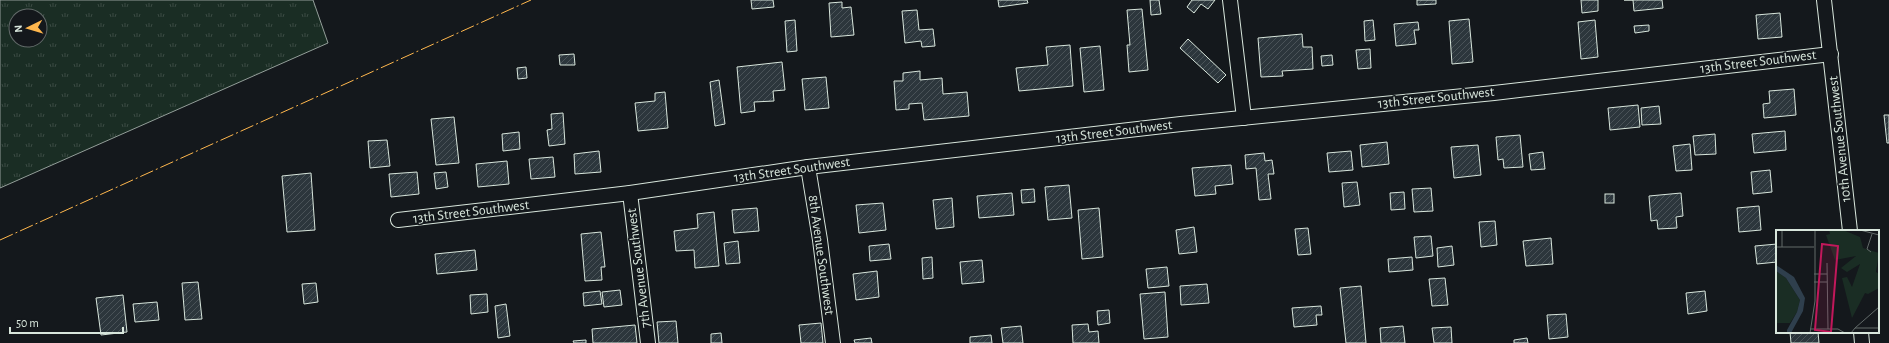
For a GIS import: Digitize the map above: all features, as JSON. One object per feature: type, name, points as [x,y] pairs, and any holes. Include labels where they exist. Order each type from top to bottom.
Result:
[{"type":"street","points":[[1230,0],[1244,118]]},
{"type":"street","name":"10th Avenue Southwest","points":[[1824,0],[1850,230]]},
{"type":"street","name":"13th Street Southwest","points":[[398,220],[630,193],[808,167],[1244,118],[1494,93],[1831,54]]},
{"type":"street","name":"8th Avenue Southwest","points":[[808,167],[820,240],[833,343]]},
{"type":"street","name":"7th Avenue Southwest","points":[[630,193],[648,343]]},
{"type":"street","points":[[1861,333],[1862,343]]},
{"type":"green space","points":[[0,0],[313,0],[328,43],[0,188]]},
{"type":"building","points":[[751,0],[773,0],[774,7],[752,9]]},
{"type":"building","points":[[998,0],[1027,0],[1028,3],[999,7]]},
{"type":"building","points":[[1150,0],[1159,0],[1161,14],[1151,15]]},
{"type":"building","points":[[1192,0],[1215,0],[1208,9],[1201,4],[1194,13],[1187,7]]},
{"type":"building","points":[[1417,0],[1436,0],[1436,4],[1417,5]]},
{"type":"building","points":[[1581,0],[1598,0],[1598,11],[1582,13]]},
{"type":"building","points":[[1633,0],[1662,0],[1663,8],[1634,11]]},
{"type":"building","points":[[842,2],[842,8],[851,7],[854,35],[831,37],[829,3]]},
{"type":"building","points":[[1142,9],[1148,70],[1129,72],[1127,45],[1130,45],[1127,10]]},
{"type":"building","points":[[917,10],[919,30],[933,29],[935,46],[922,47],[921,41],[905,43],[902,11]]},
{"type":"building","points":[[1780,13],[1782,37],[1758,39],[1756,15]]},
{"type":"building","points":[[1469,19],[1473,62],[1452,64],[1449,21]]},
{"type":"building","points":[[795,20],[797,51],[787,52],[785,21]]},
{"type":"building","points":[[1373,20],[1375,40],[1365,41],[1364,21]]},
{"type":"building","points":[[1595,20],[1598,57],[1581,59],[1578,22]]},
{"type":"building","points":[[1418,22],[1419,30],[1414,30],[1416,44],[1396,46],[1394,24]]},
{"type":"building","points":[[1649,25],[1649,31],[1635,33],[1634,26]]},
{"type":"building","points":[[1302,34],[1303,47],[1312,47],[1313,69],[1282,71],[1283,76],[1261,77],[1258,38]]},
{"type":"building","points":[[1188,39],[1226,75],[1218,83],[1180,48]]},
{"type":"building","points":[[1070,45],[1073,86],[1019,91],[1016,68],[1048,65],[1046,47]]},
{"type":"building","points":[[1100,46],[1104,90],[1084,92],[1080,48]]},
{"type":"building","points":[[1370,49],[1371,68],[1358,69],[1356,50]]},
{"type":"building","points":[[574,54],[575,65],[560,65],[559,55]]},
{"type":"building","points":[[1332,55],[1333,65],[1322,66],[1321,56]]},
{"type":"building","points":[[782,62],[785,90],[773,91],[774,101],[754,102],[755,111],[741,113],[737,67]]},
{"type":"building","points":[[526,67],[527,78],[518,79],[517,68]]},
{"type":"building","points":[[920,71],[920,80],[942,78],[943,94],[967,92],[969,116],[924,120],[922,103],[909,104],[909,109],[896,110],[894,81],[903,81],[903,73]]},
{"type":"building","points":[[826,77],[829,108],[805,110],[802,79]]},
{"type":"building","points":[[719,80],[725,124],[715,126],[710,82]]},
{"type":"building","points":[[1794,89],[1796,115],[1764,118],[1763,104],[1770,103],[1769,91]]},
{"type":"building","points":[[665,92],[668,128],[638,131],[635,103],[655,101],[655,93]]},
{"type":"building","points":[[1638,105],[1640,127],[1610,130],[1608,108]]},
{"type":"building","points":[[1659,106],[1661,124],[1642,125],[1641,108]]},
{"type":"building","points":[[563,113],[565,144],[549,146],[547,130],[552,129],[551,114]]},
{"type":"building","points":[[1884,115],[1889,115],[1889,143],[1887,143]]},
{"type":"building","points":[[454,117],[459,163],[436,165],[431,119]]},
{"type":"building","points":[[1785,131],[1786,150],[1754,153],[1752,134]]},
{"type":"building","points":[[519,132],[520,149],[503,151],[502,134]]},
{"type":"building","points":[[1715,134],[1716,154],[1695,155],[1693,136]]},
{"type":"building","points":[[1520,135],[1523,167],[1504,168],[1503,159],[1498,160],[1496,137]]},
{"type":"building","points":[[387,140],[390,166],[370,168],[368,141]]},
{"type":"building","points":[[1387,142],[1389,164],[1362,167],[1360,145]]},
{"type":"building","points":[[1690,144],[1692,170],[1676,171],[1673,146]]},
{"type":"building","points":[[1478,145],[1481,175],[1454,178],[1451,147]]},
{"type":"building","points":[[599,151],[601,172],[575,174],[574,154]]},
{"type":"building","points":[[1351,151],[1353,170],[1329,172],[1327,153]]},
{"type":"building","points":[[1543,152],[1545,169],[1531,170],[1529,154]]},
{"type":"building","points":[[1264,153],[1265,161],[1272,160],[1274,174],[1268,174],[1271,199],[1259,200],[1256,168],[1246,169],[1245,155]]},
{"type":"building","points":[[553,157],[555,177],[531,179],[529,159]]},
{"type":"building","points":[[507,161],[509,184],[478,187],[476,164]]},
{"type":"building","points":[[1231,165],[1233,184],[1215,186],[1216,194],[1195,196],[1192,168]]},
{"type":"building","points":[[1770,170],[1772,192],[1753,194],[1751,172]]},
{"type":"building","points":[[417,172],[419,194],[391,197],[389,174]]},
{"type":"building","points":[[446,172],[448,187],[436,189],[434,173]]},
{"type":"building","points":[[311,173],[315,230],[287,232],[282,176]]},
{"type":"building","points":[[1357,182],[1360,205],[1344,207],[1342,183]]},
{"type":"building","points":[[1069,185],[1072,218],[1048,220],[1045,187]]},
{"type":"building","points":[[1431,188],[1433,211],[1414,212],[1412,189]]},
{"type":"building","points":[[1034,189],[1035,202],[1022,203],[1021,190]]},
{"type":"building","points":[[1404,192],[1405,209],[1391,210],[1390,193]]},
{"type":"building","points":[[1012,193],[1014,215],[979,218],[977,196]]},
{"type":"building","points":[[1681,193],[1683,216],[1676,217],[1677,228],[1658,229],[1657,220],[1651,221],[1649,196]]},
{"type":"building","points":[[1605,194],[1614,194],[1614,203],[1605,203]]},
{"type":"building","points":[[952,198],[954,227],[936,229],[933,200]]},
{"type":"building","points":[[883,203],[886,230],[859,233],[856,205]]},
{"type":"building","points":[[1759,206],[1761,230],[1739,232],[1737,208]]},
{"type":"building","points":[[757,208],[759,231],[734,233],[732,210]]},
{"type":"building","points":[[1099,208],[1103,257],[1082,259],[1078,210]]},
{"type":"building","points":[[714,212],[719,266],[695,268],[694,250],[676,251],[674,231],[698,228],[697,214]]},
{"type":"building","points":[[1495,221],[1497,245],[1481,247],[1479,222]]},
{"type":"building","points":[[1194,227],[1197,252],[1179,254],[1176,230]]},
{"type":"building","points":[[1308,228],[1311,254],[1298,255],[1295,229]]},
{"type":"building","points":[[601,232],[605,267],[601,267],[602,280],[585,281],[581,234]]},
{"type":"building","points":[[1431,236],[1433,256],[1416,258],[1414,237]]},
{"type":"building","points":[[1551,238],[1553,264],[1526,266],[1523,241]]},
{"type":"building","points":[[738,241],[740,263],[726,264],[724,243]]},
{"type":"building","points":[[889,244],[891,259],[870,261],[869,246]]},
{"type":"building","points":[[1776,244],[1776,262],[1757,264],[1755,246]]},
{"type":"building","points":[[1452,246],[1454,265],[1438,267],[1437,248]]},
{"type":"building","points":[[475,250],[477,270],[437,274],[435,254]]},
{"type":"building","points":[[932,257],[933,278],[923,279],[922,258]]},
{"type":"building","points":[[1412,257],[1413,270],[1389,272],[1388,259]]},
{"type":"building","points":[[982,260],[984,282],[962,284],[960,262]]},
{"type":"building","points":[[1167,267],[1169,286],[1148,288],[1146,269]]},
{"type":"building","points":[[877,271],[879,297],[856,300],[853,274]]},
{"type":"building","points":[[1445,278],[1448,305],[1432,306],[1429,279]]},
{"type":"building","points":[[198,282],[202,319],[185,320],[182,283]]},
{"type":"building","points":[[316,283],[318,302],[304,304],[302,284]]},
{"type":"building","points":[[1207,284],[1209,303],[1181,305],[1180,286]]},
{"type":"building","points":[[1361,286],[1366,343],[1346,343],[1340,288]]},
{"type":"building","points":[[620,290],[622,305],[604,307],[602,292]]},
{"type":"building","points":[[600,291],[602,304],[584,306],[583,293]]},
{"type":"building","points":[[1705,291],[1707,311],[1688,314],[1686,293]]},
{"type":"building","points":[[1165,292],[1168,337],[1144,339],[1140,294]]},
{"type":"building","points":[[487,294],[488,312],[471,314],[470,295]]},
{"type":"building","points":[[123,295],[127,332],[101,335],[96,298]]},
{"type":"building","points":[[157,302],[159,320],[135,322],[133,304]]},
{"type":"building","points":[[506,304],[510,336],[498,338],[495,306]]},
{"type":"building","points":[[1321,306],[1322,315],[1316,315],[1317,325],[1294,327],[1292,308]]},
{"type":"building","points":[[1109,310],[1110,323],[1098,325],[1097,311]]},
{"type":"building","points":[[1566,314],[1568,337],[1549,339],[1547,315]]},
{"type":"building","points":[[676,321],[678,343],[659,343],[657,322]]},
{"type":"building","points":[[821,323],[823,343],[801,343],[799,325]]},
{"type":"building","points":[[1088,324],[1089,332],[1098,331],[1099,343],[1073,343],[1072,325]]},
{"type":"building","points":[[635,325],[637,343],[593,343],[592,329]]},
{"type":"building","points":[[1021,326],[1023,343],[1003,343],[1001,328]]},
{"type":"building","points":[[1403,326],[1405,343],[1381,343],[1380,328]]},
{"type":"building","points":[[1451,327],[1452,343],[1434,343],[1432,328]]},
{"type":"building","points":[[721,333],[722,343],[711,343],[711,334]]},
{"type":"building","points":[[1790,333],[1818,333],[1819,343],[1791,343]]},
{"type":"building","points":[[991,335],[992,343],[970,343],[970,337]]},
{"type":"building","points":[[871,338],[872,343],[855,343],[854,340]]},
{"type":"building","points":[[1527,338],[1528,343],[1514,343],[1514,340]]},
{"type":"building","points":[[586,340],[586,343],[574,343],[573,341]]},
{"type":"power","points":[[0,240],[531,0]]}]
